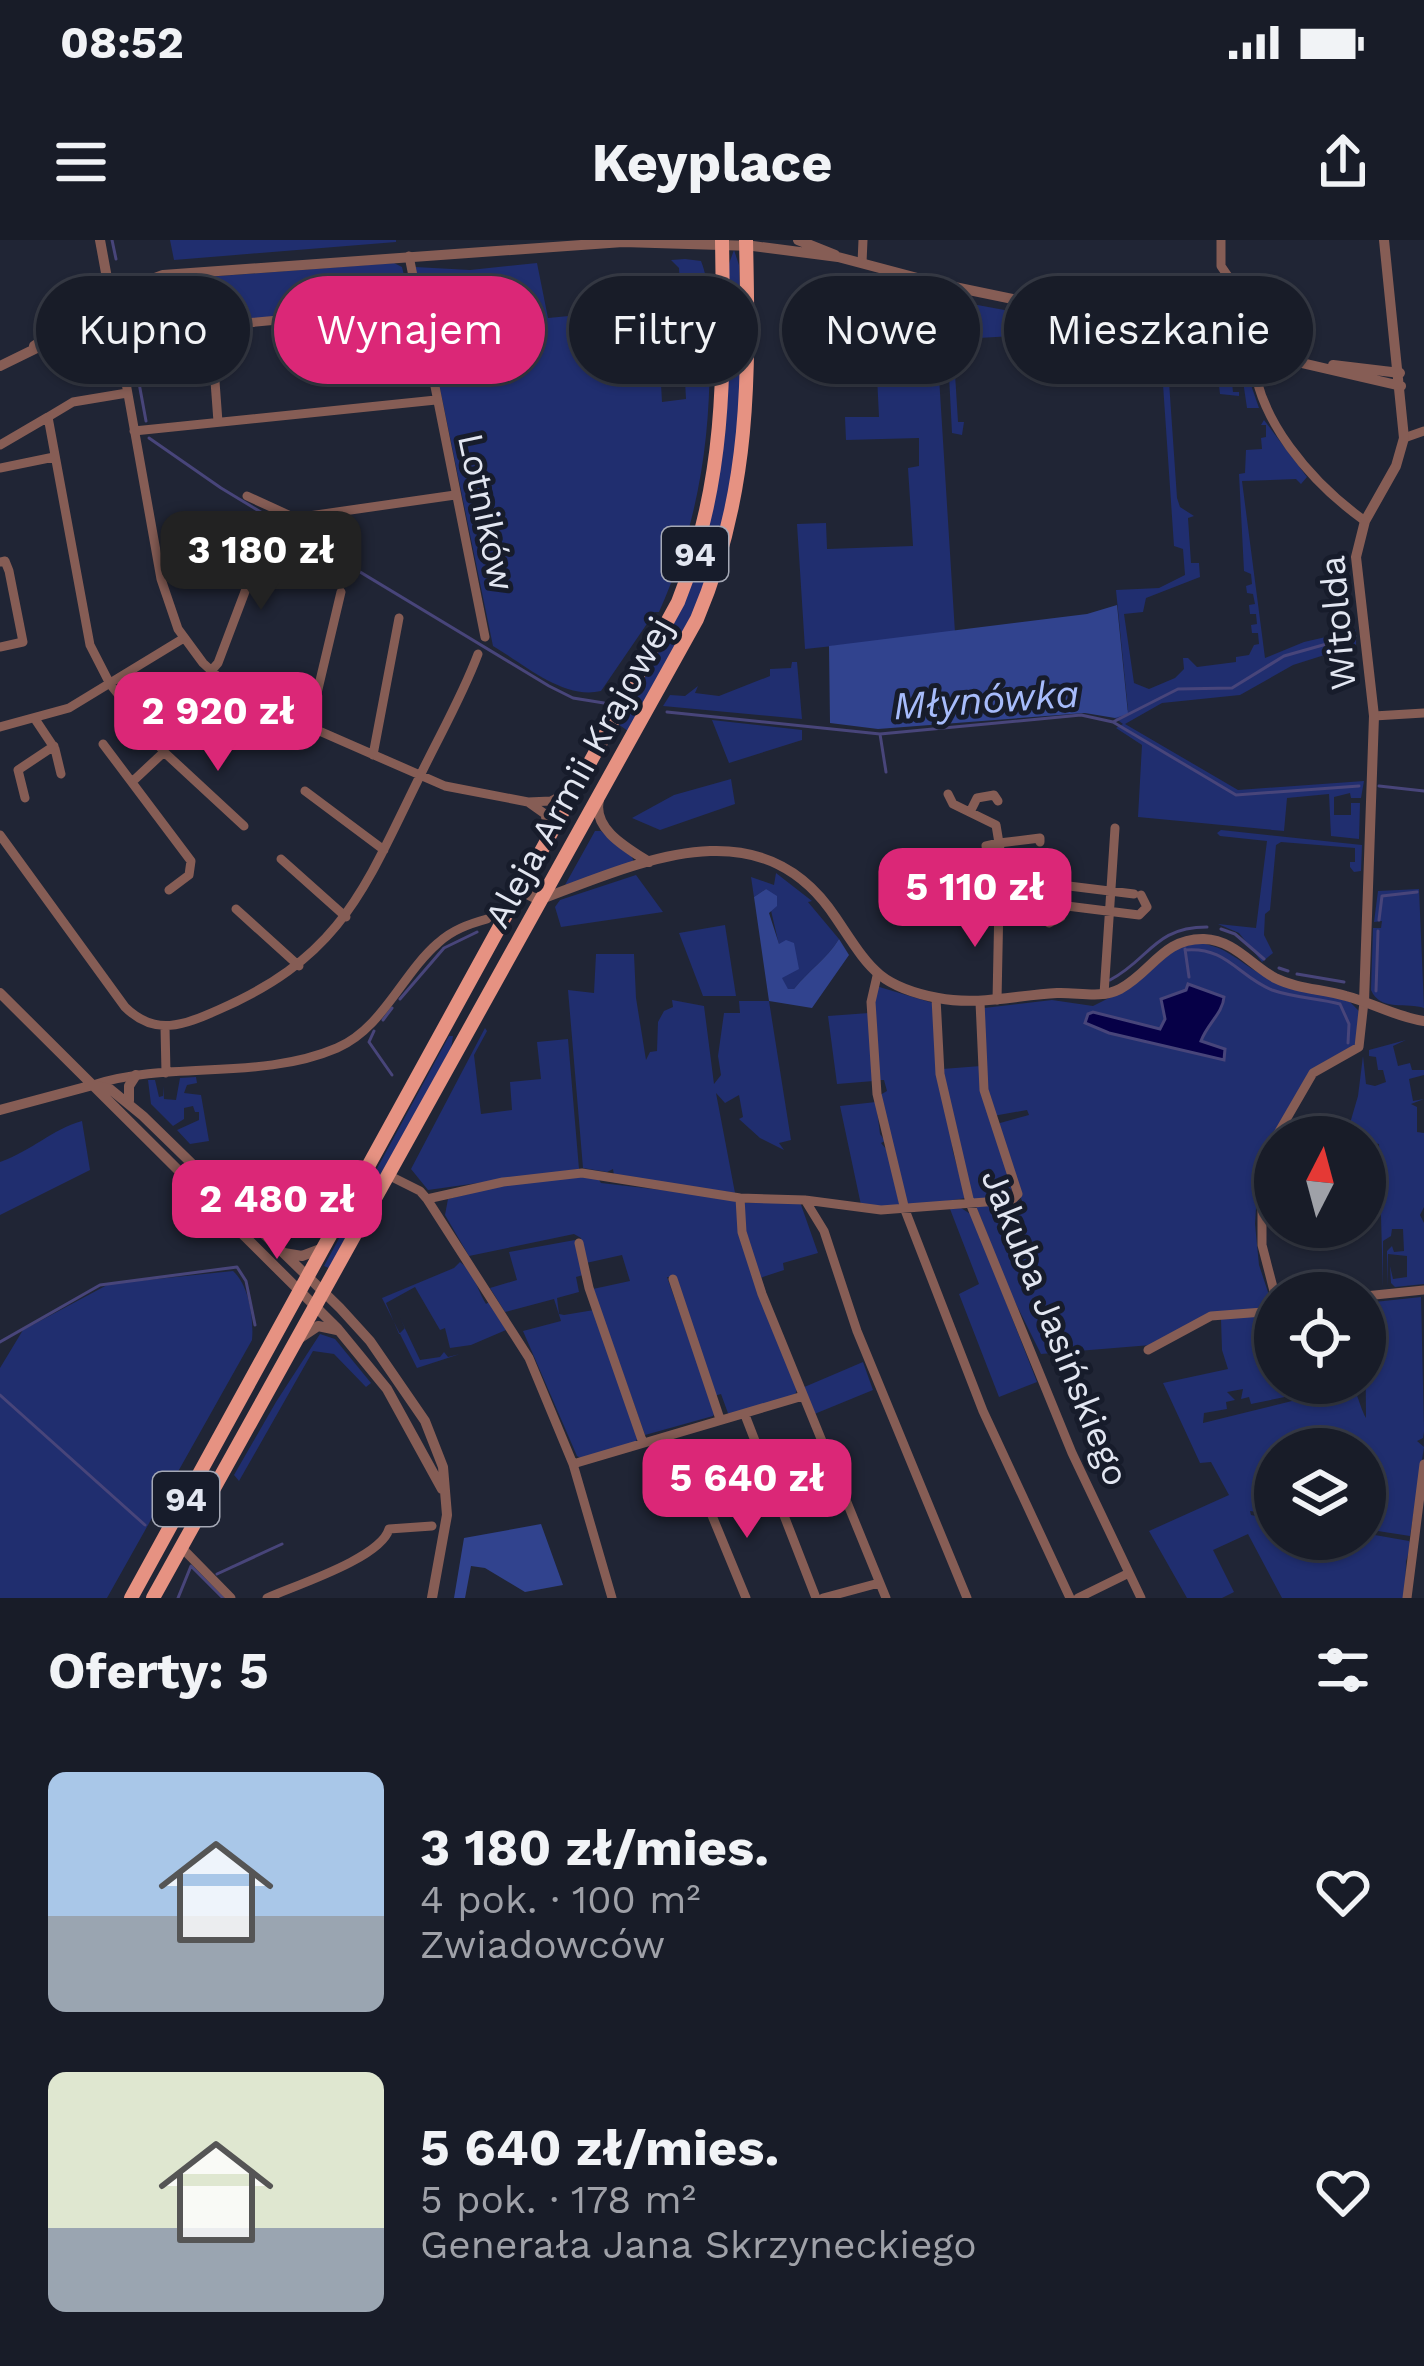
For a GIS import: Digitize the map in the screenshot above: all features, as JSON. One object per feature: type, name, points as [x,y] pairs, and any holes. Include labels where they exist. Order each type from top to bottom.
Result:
[{"type":"main road","name":"Aleja Armii Krajowej","points":[[131,1598],[678,602],[708,509],[723,393],[722,243]]},
{"type":"main road","name":"Aleja Armii Krajowej","points":[[746,243],[747,276]]},
{"type":"main road","name":"Aleja Armii Krajowej","points":[[153,1598],[697,619],[729,530],[746,431],[746,384]]},
{"type":"main road","points":[[608,733],[623,730],[629,745]]},
{"type":"main road","points":[[448,1024],[467,1035]]},
{"type":"main road","points":[[205,1465],[217,1463],[222,1473]]},
{"type":"street","points":[[100,240],[107,276]]},
{"type":"street","points":[[798,240],[862,263],[1004,298]]},
{"type":"street","points":[[862,263],[863,240]]},
{"type":"street","name":"Witolda","points":[[1221,240],[1222,266],[1228,276]]},
{"type":"street","points":[[1365,521],[1396,466],[1404,438],[1384,240]]},
{"type":"street","points":[[160,276],[504,245],[626,241],[746,243],[838,256]]},
{"type":"street","points":[[748,276],[760,255],[782,249]]},
{"type":"street","name":"Lotników","points":[[409,256],[412,276]]},
{"type":"street","points":[[188,276],[197,272]]},
{"type":"street","points":[[0,366],[34,346]]},
{"type":"street","points":[[1313,364],[1400,380]]},
{"type":"street","points":[[125,384],[160,574],[173,619],[211,671],[251,700],[461,791],[528,802],[551,800],[578,786]]},
{"type":"street","points":[[215,384],[218,422]]},
{"type":"street","name":"Lotników","points":[[433,384],[485,637]]},
{"type":"street","name":"Witolda","points":[[1258,384],[1282,435],[1333,494],[1365,521],[1356,573],[1374,716],[1364,1002]]},
{"type":"street","points":[[0,446],[73,402],[127,393]]},
{"type":"street","points":[[137,430],[436,400]]},
{"type":"street","points":[[48,417],[86,631],[110,684],[164,752],[244,826]]},
{"type":"street","points":[[1404,438],[1424,430]]},
{"type":"street","points":[[0,468],[54,457]]},
{"type":"street","points":[[247,496],[295,518],[455,495]]},
{"type":"street","points":[[211,671],[269,528]]},
{"type":"street","points":[[0,562],[5,561],[9,572],[22,642],[0,647]]},
{"type":"street","points":[[309,727],[340,592]]},
{"type":"street","points":[[374,755],[399,618]]},
{"type":"street","points":[[0,727],[69,709],[184,638]]},
{"type":"street","points":[[0,835],[125,1007],[144,1022],[165,1028],[186,1024],[244,999],[299,966],[346,917],[384,850],[478,654]]},
{"type":"street","name":"Witolda","points":[[1374,716],[1424,713]]},
{"type":"street","points":[[35,719],[54,746],[61,774]]},
{"type":"street","points":[[104,744],[191,861],[189,875],[170,890]]},
{"type":"street","points":[[25,798],[18,770],[54,746]]},
{"type":"street","points":[[132,782],[164,752]]},
{"type":"street","points":[[305,790],[384,850]]},
{"type":"street","points":[[948,794],[953,804],[993,822],[999,843],[1004,878],[995,900],[997,1000]]},
{"type":"street","points":[[970,812],[980,796],[994,795],[998,801]]},
{"type":"street","points":[[598,800],[596,814],[603,826],[649,862]]},
{"type":"street","points":[[528,802],[548,818],[548,842]]},
{"type":"street","points":[[1103,994],[1115,828]]},
{"type":"street","points":[[992,876],[986,840],[1040,838],[1040,842]]},
{"type":"street","points":[[528,879],[529,895],[543,899],[649,862],[722,848],[765,857],[825,902],[877,976],[901,989],[935,998],[980,1002],[1056,993],[1103,994],[1127,984],[1167,948],[1205,939],[1235,949],[1282,981],[1424,1021]]},
{"type":"street","points":[[281,859],[346,917]]},
{"type":"street","points":[[971,874],[1108,891],[1137,894],[1148,902],[1142,914],[1106,911],[995,900],[969,895],[962,886],[971,874]]},
{"type":"street","points":[[1041,903],[1042,917],[1049,922],[1060,917],[1063,906]]},
{"type":"street","points":[[236,909],[299,966]]},
{"type":"street","points":[[0,1110],[136,1075],[284,1063],[339,1047],[366,1028],[442,939],[487,919]]},
{"type":"street","points":[[877,976],[871,1002],[877,1092],[904,1210],[983,1411],[1069,1597],[1130,1573]]},
{"type":"street","points":[[0,993],[252,1243],[370,1341],[424,1421],[443,1467],[446,1530],[433,1598]]},
{"type":"street","name":"Jakuba Jasińskiego","points":[[935,998],[941,1082],[970,1203],[1072,1453],[1141,1598]]},
{"type":"street","points":[[427,1199],[503,1182],[582,1173],[740,1198],[904,1210],[1012,1200],[1016,1189],[987,1104],[980,1002]]},
{"type":"street","points":[[1269,1272],[1262,1245],[1262,1161],[1313,1073],[1359,1048],[1364,1002]]},
{"type":"street","points":[[165,1028],[166,1073]]},
{"type":"street","points":[[130,1104],[128,1089],[136,1075]]},
{"type":"street","points":[[92,1085],[110,1089],[130,1104],[263,1234],[304,1285]]},
{"type":"street","points":[[388,1175],[427,1199],[529,1358],[573,1464],[612,1598]]},
{"type":"street","points":[[740,1198],[748,1253],[886,1598]]},
{"type":"street","points":[[805,1200],[824,1231],[856,1331],[967,1598]]},
{"type":"street","points":[[252,1243],[262,1244],[263,1234]]},
{"type":"street","points":[[579,1243],[589,1288],[643,1443]]},
{"type":"street","points":[[276,1248],[302,1256],[326,1246]]},
{"type":"street","points":[[673,1279],[721,1419]]},
{"type":"street","points":[[1386,1294],[1424,1291]]},
{"type":"street","points":[[319,1298],[397,1404],[446,1498]]},
{"type":"street","points":[[1148,1350],[1211,1316],[1254,1313]]},
{"type":"street","points":[[293,1344],[318,1326],[341,1332]]},
{"type":"street","points":[[573,1464],[803,1396]]},
{"type":"street","points":[[745,1415],[820,1598],[879,1583]]},
{"type":"street","points":[[1407,1598],[1424,1464]]},
{"type":"street","points":[[706,1501],[746,1598]]},
{"type":"street","points":[[267,1598],[356,1559],[382,1543],[388,1528],[432,1526]]},
{"type":"street","points":[[181,1547],[231,1598]]},
{"type":"shaded area","points":[[170,240],[396,240],[396,242],[174,260]]},
{"type":"shaded area","points":[[734,250],[739,276],[727,276]]},
{"type":"shaded area","points":[[671,260],[701,261],[705,276],[679,276]]},
{"type":"shaded area","points":[[394,263],[402,267],[404,276],[274,276],[274,317],[250,319],[250,276],[220,276]]},
{"type":"shaded area","points":[[537,263],[540,276],[417,276],[415,267],[470,270]]},
{"type":"shaded area","points":[[545,303],[548,318],[569,316],[569,384],[661,384],[662,402],[686,399],[685,384],[709,384],[694,507],[659,612],[601,691],[559,686],[493,646],[439,384],[545,384]]},
{"type":"shaded area","points":[[980,306],[1004,310],[1004,337],[980,338]]},
{"type":"shaded area","points":[[726,384],[743,384],[737,469],[702,597],[628,731],[618,724],[712,513],[726,426]]},
{"type":"shaded area","points":[[877,384],[939,384],[955,633],[805,649],[797,524],[826,523],[827,549],[913,546],[908,468],[919,466],[919,438],[846,440],[845,417],[879,417]]},
{"type":"shaded area","points":[[949,384],[956,384],[958,422],[964,422],[962,435],[952,433]]},
{"type":"shaded area","points":[[1163,384],[1169,384],[1177,498],[1180,507],[1194,516],[1188,518],[1191,563],[1199,563],[1200,577],[1146,598],[1143,612],[1124,614],[1134,683],[1149,689],[1175,678],[1184,669],[1183,658],[1197,667],[1236,662],[1236,657],[1249,655],[1259,644],[1251,625],[1257,624],[1256,614],[1250,614],[1253,594],[1247,593],[1246,586],[1252,584],[1251,574],[1244,571],[1239,474],[1245,473],[1246,450],[1262,449],[1264,420],[1307,477],[1301,484],[1296,479],[1242,481],[1265,658],[1304,642],[1356,630],[1356,645],[1293,665],[1240,695],[1162,703],[1125,724],[1238,790],[1364,781],[1361,798],[1351,798],[1350,793],[1334,797],[1334,815],[1351,815],[1351,803],[1360,803],[1359,839],[1331,836],[1329,794],[1287,798],[1284,831],[1138,817],[1142,745],[1116,728],[1123,724],[1115,718],[1128,710],[1116,590],[1159,588],[1185,575],[1183,549],[1174,546]]},
{"type":"shaded area","points":[[1219,384],[1232,384],[1239,396],[1220,394]]},
{"type":"shaded area","points":[[1243,384],[1251,384],[1259,408],[1247,408]]},
{"type":"shaded area","points":[[1117,605],[1128,714],[878,729],[830,723],[829,646],[1087,614]]},
{"type":"shaded area","points":[[797,662],[802,719],[663,706],[670,695],[685,696],[698,686],[695,693],[719,696],[770,676],[770,669],[791,668]]},
{"type":"shaded area","points":[[712,720],[802,730],[802,740],[729,763]]},
{"type":"shaded area","points":[[731,779],[735,804],[660,830],[632,818],[674,795]]},
{"type":"shaded area","points":[[1221,830],[1362,845],[1361,871],[1350,867],[1355,848],[1276,845],[1264,935],[1273,953],[1262,962],[1239,933],[1218,924],[1256,928],[1267,841],[1220,836]]},
{"type":"shaded area","points":[[595,831],[601,831],[634,862],[565,885]]},
{"type":"shaded area","points":[[776,873],[812,901],[808,902],[839,939],[788,990],[781,977],[766,889],[754,897],[751,877],[774,885]]},
{"type":"shaded area","points":[[636,875],[663,912],[561,927],[555,907],[560,900]]},
{"type":"shaded area","points":[[766,889],[777,896],[777,906],[769,913],[779,944],[794,943],[799,969],[782,978],[788,989],[794,989],[839,939],[849,955],[812,1008],[769,1001],[754,897]]},
{"type":"shaded area","points":[[1419,889],[1424,1008],[1388,1004],[1371,990],[1373,928],[1381,928],[1382,921],[1374,922],[1378,891]]},
{"type":"shaded area","points":[[725,925],[736,996],[703,996],[679,933]]},
{"type":"shaded area","points":[[1209,945],[1269,978],[1350,1002],[1359,1011],[1359,1043],[1322,1063],[1288,1116],[1254,1116],[1254,1248],[1261,1272],[1254,1272],[1254,1310],[1229,1311],[1151,1345],[1041,1354],[976,1206],[1022,1201],[997,1128],[1029,1115],[1027,1110],[993,1116],[986,1080],[984,1008],[1052,1000],[1093,1006],[1131,987],[1178,947]]},
{"type":"shaded area","points":[[596,954],[634,954],[646,1060],[650,1052],[657,1051],[658,1022],[673,1007],[672,1000],[704,1006],[714,1084],[721,1075],[718,1056],[724,1013],[740,1013],[739,1001],[769,1001],[791,1140],[779,1143],[784,1150],[760,1138],[739,1119],[743,1117],[739,1095],[725,1103],[716,1093],[735,1193],[614,1175],[613,1169],[583,1168],[568,990],[594,993]]},
{"type":"shaded area","points":[[1188,984],[1224,997],[1201,1041],[1225,1049],[1224,1060],[1085,1023],[1093,1012],[1160,1029],[1165,1019],[1161,999],[1186,990]]},
{"type":"shaded area","points":[[876,986],[933,1003],[953,1152],[966,1198],[907,1207],[880,1095],[887,1091],[884,1080],[879,1080],[873,1006]]},
{"type":"shaded area","points":[[869,1013],[874,1081],[837,1084],[828,1016]]},
{"type":"shaded area","points":[[485,1028],[474,1055],[481,1114],[512,1110],[510,1082],[541,1079],[537,1042],[568,1039],[579,1169],[428,1190],[411,1169]]},
{"type":"shaded area","points":[[453,1036],[451,1048],[331,1269],[324,1266]]},
{"type":"shaded area","points":[[1406,1040],[1393,1046],[1398,1066],[1410,1063],[1412,1070],[1424,1070],[1424,1075],[1409,1079],[1413,1101],[1424,1099],[1411,1104],[1417,1107],[1417,1132],[1424,1133],[1424,1207],[1420,1215],[1424,1284],[1395,1287],[1391,1283],[1390,1266],[1393,1279],[1407,1277],[1407,1256],[1388,1254],[1387,1287],[1387,1251],[1392,1246],[1394,1252],[1404,1251],[1403,1229],[1392,1229],[1386,1239],[1386,1116],[1352,1116],[1363,1056],[1366,1084],[1386,1082],[1369,1050]]},
{"type":"shaded area","points":[[981,1066],[1013,1196],[975,1200],[970,1197],[942,1069]]},
{"type":"shaded area","points":[[196,1077],[197,1083],[187,1085],[184,1093],[201,1095],[209,1141],[190,1144],[177,1130],[199,1120],[199,1112],[193,1106],[184,1108],[184,1119],[173,1126],[151,1104],[148,1080],[155,1080],[159,1097],[163,1086],[164,1099],[176,1100],[180,1078]]},
{"type":"shaded area","points":[[876,1102],[885,1141],[881,1143],[887,1150],[900,1207],[861,1205],[840,1106]]},
{"type":"shaded area","points":[[82,1121],[90,1170],[0,1215],[0,1162]]},
{"type":"shaded area","points":[[597,1177],[601,1183],[731,1198],[737,1203],[797,1389],[795,1395],[729,1416],[721,1394],[714,1396],[674,1277],[667,1277],[715,1412],[645,1435],[593,1289],[630,1281],[622,1255],[586,1263],[581,1238],[574,1234],[469,1256],[445,1215],[448,1199],[508,1184]]},
{"type":"shaded area","points":[[800,1202],[818,1253],[783,1263],[784,1270],[760,1278],[743,1227],[744,1203]]},
{"type":"shaded area","points":[[961,1208],[972,1215],[1037,1382],[999,1397],[959,1294],[979,1284],[950,1209]]},
{"type":"shaded area","points":[[575,1240],[583,1275],[576,1277],[579,1292],[557,1298],[559,1314],[594,1310],[638,1437],[635,1443],[582,1459],[523,1331],[561,1321],[554,1299],[505,1312],[490,1288],[517,1280],[509,1252]]},
{"type":"shaded area","points":[[460,1262],[506,1330],[450,1348],[445,1328],[440,1330],[415,1287],[386,1303],[394,1322],[382,1298]]},
{"type":"shaded area","points":[[233,1271],[249,1303],[252,1340],[107,1598],[0,1598],[0,1368],[23,1330],[109,1284]]},
{"type":"shaded area","points":[[1421,1297],[1424,1431],[1417,1441],[1424,1447],[1410,1536],[1386,1532],[1386,1428],[1254,1428],[1254,1511],[1250,1511],[1254,1545],[1248,1534],[1213,1550],[1234,1592],[1222,1598],[1187,1598],[1149,1531],[1229,1495],[1211,1462],[1200,1463],[1163,1383],[1228,1369],[1221,1319],[1254,1316],[1254,1403],[1249,1397],[1241,1399],[1243,1389],[1227,1392],[1235,1400],[1226,1402],[1227,1409],[1204,1413],[1203,1423],[1280,1404],[1361,1404],[1366,1418],[1366,1404],[1386,1404],[1386,1301]]},
{"type":"shaded area","points":[[405,1328],[420,1360],[444,1352],[448,1357],[460,1354],[417,1368],[400,1333]]},
{"type":"shaded area","points":[[320,1334],[335,1339],[371,1383],[366,1387],[334,1354],[313,1351],[239,1481],[234,1475]]},
{"type":"shaded area","points":[[863,1362],[873,1390],[812,1415],[802,1388]]},
{"type":"shaded area","points":[[541,1524],[563,1585],[525,1592],[485,1568],[471,1566],[465,1598],[454,1598],[464,1538]]},
{"type":"shaded area","points":[[1386,1537],[1411,1545],[1405,1598],[1282,1598],[1262,1560],[1386,1560]]},
{"type":"waterway","name":"Młynówka","points":[[112,240],[116,259]]},
{"type":"waterway","name":"Młynówka","points":[[139,384],[146,421]]},
{"type":"waterway","name":"Młynówka","points":[[149,438],[221,488],[549,686],[573,698],[604,703]]},
{"type":"waterway","points":[[1113,722],[1178,689],[1232,688],[1284,656],[1355,636]]},
{"type":"waterway","name":"Młynówka","points":[[667,712],[880,734],[1081,715],[1113,722],[1236,795],[1359,786]]},
{"type":"waterway","points":[[880,734],[886,772]]},
{"type":"waterway","name":"Młynówka","points":[[1379,786],[1424,791]]},
{"type":"waterway","points":[[1379,920],[1382,896],[1417,892]]},
{"type":"waterway","points":[[1110,980],[1164,938],[1207,927]]},
{"type":"waterway","points":[[1221,929],[1235,934],[1264,959]]},
{"type":"waterway","points":[[1376,991],[1378,931]]},
{"type":"waterway","points":[[400,999],[444,948],[477,932]]},
{"type":"waterway","points":[[1185,949],[1189,977]]},
{"type":"waterway","points":[[1185,950],[1222,957],[1272,990],[1340,1004],[1349,1024],[1348,1043]]},
{"type":"waterway","points":[[1279,968],[1288,971]]},
{"type":"waterway","points":[[1297,974],[1344,982]]},
{"type":"waterway","points":[[383,1020],[392,1008]]},
{"type":"waterway","points":[[374,1031],[369,1042],[392,1075]]},
{"type":"waterway","points":[[0,1342],[100,1285],[237,1267],[246,1281],[255,1325]]},
{"type":"waterway","points":[[0,1395],[145,1525]]},
{"type":"waterway","points":[[217,1574],[282,1544]]},
{"type":"waterway","points":[[178,1598],[191,1566],[223,1598]]}]
